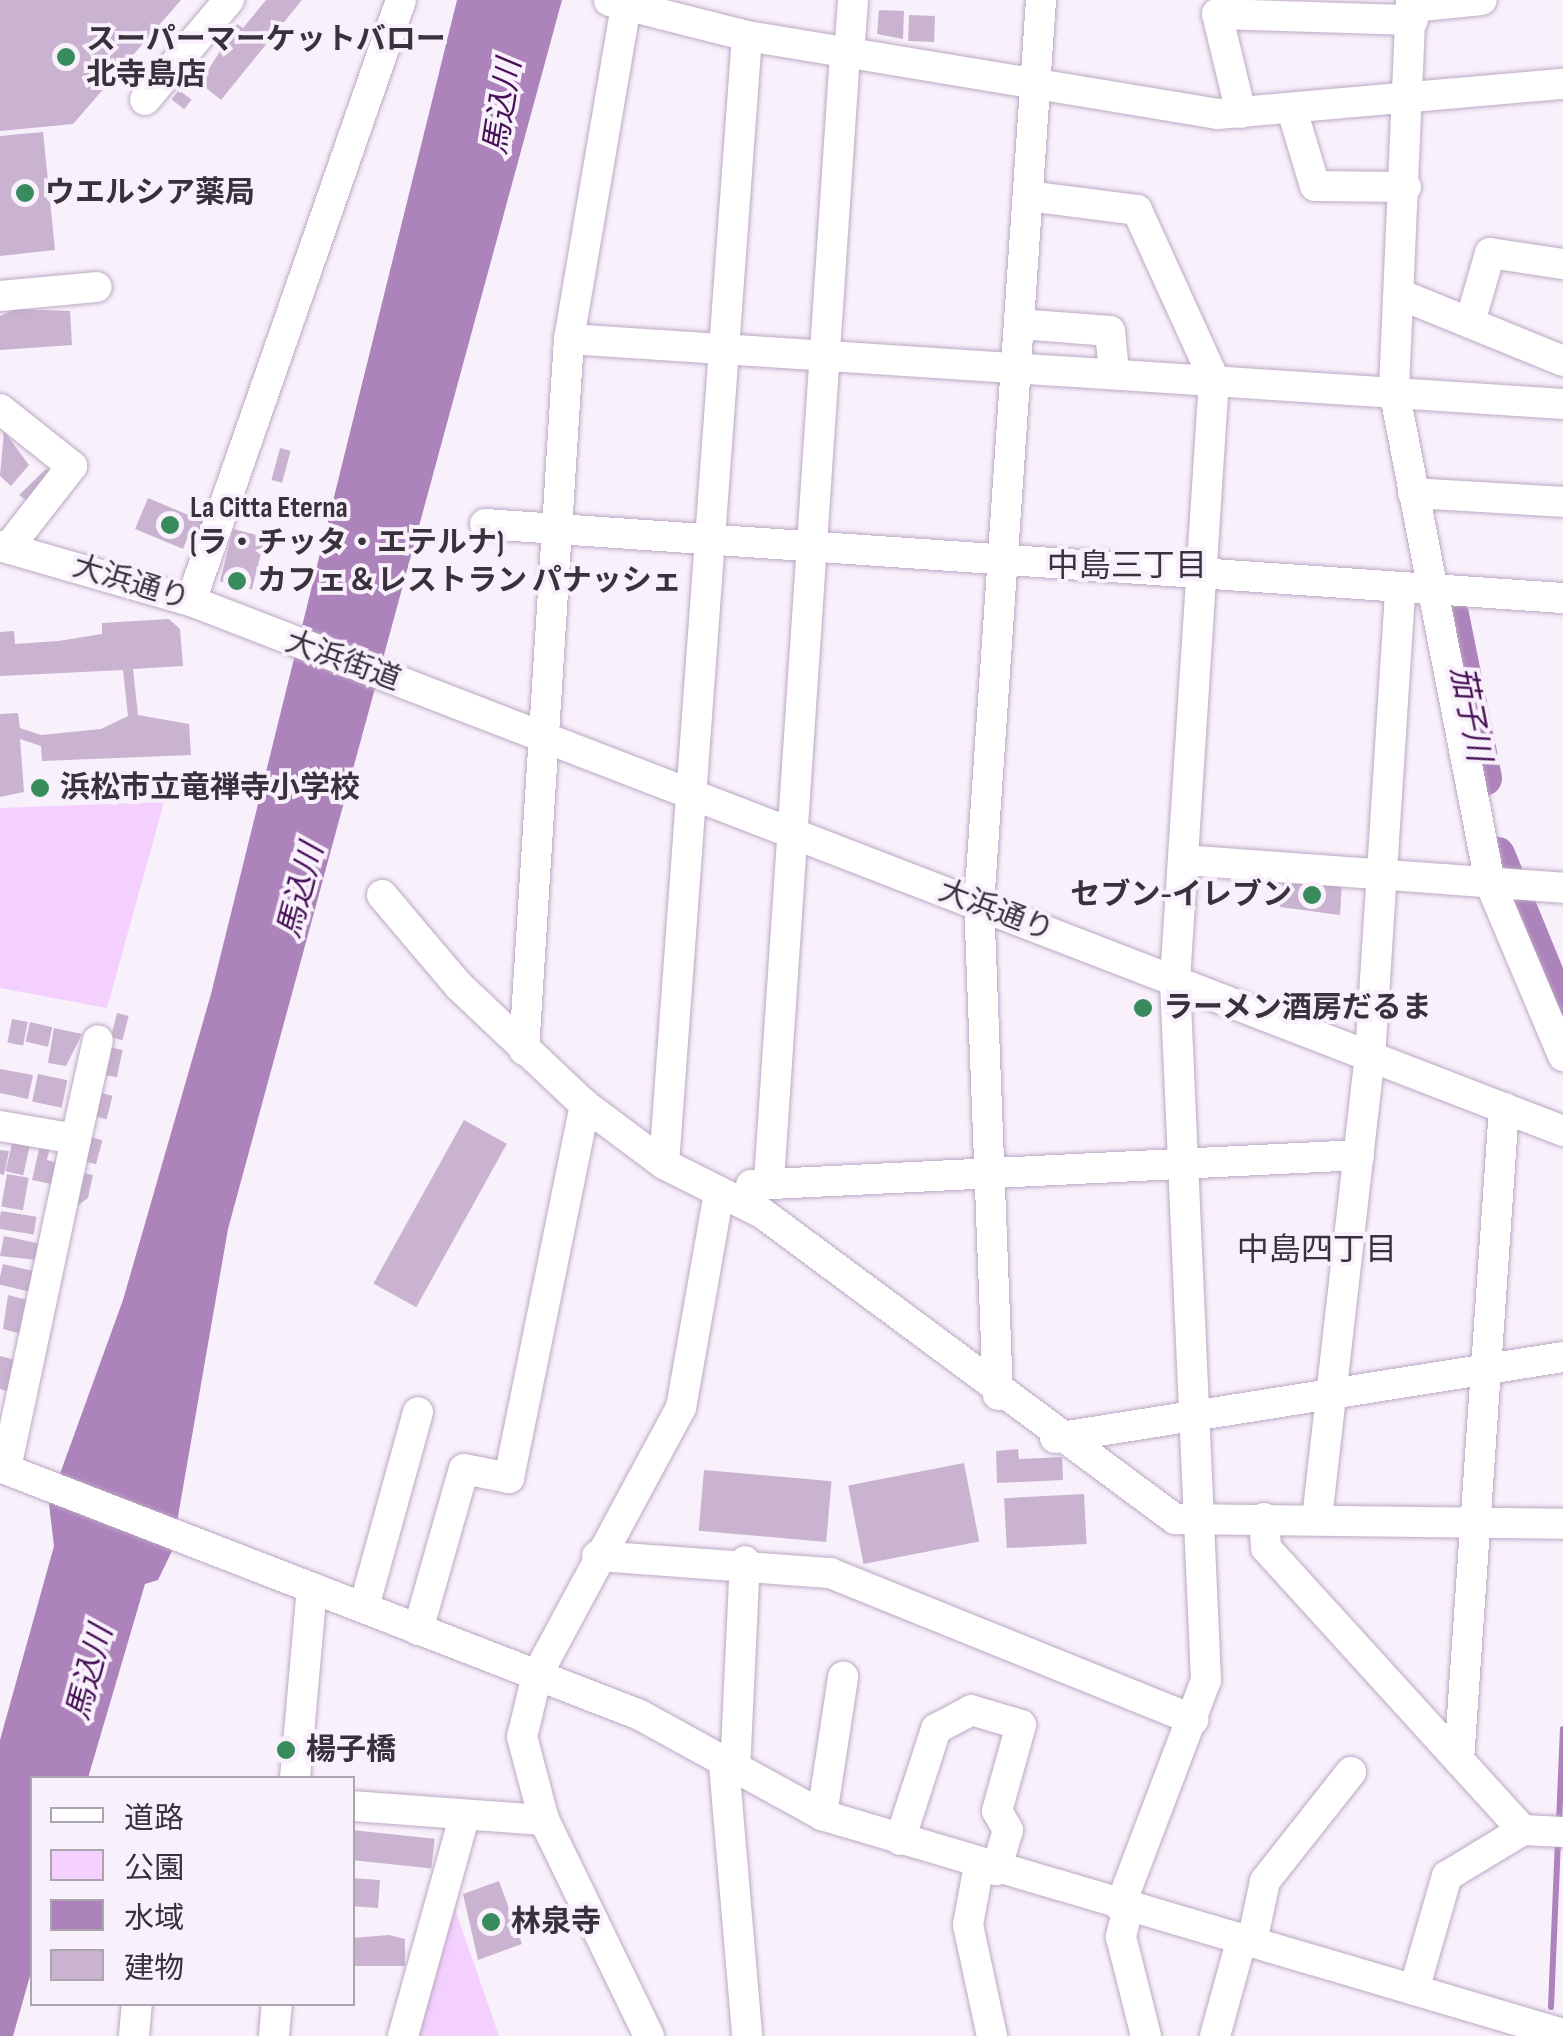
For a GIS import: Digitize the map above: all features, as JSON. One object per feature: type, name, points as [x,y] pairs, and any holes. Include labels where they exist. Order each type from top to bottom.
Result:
[{"type":"street","points":[[146,100],[229,0]]},
{"type":"street","points":[[191,601],[402,0]]},
{"type":"street","points":[[769,1181],[809,545],[830,357],[852,0]]},
{"type":"street","points":[[998,1395],[978,905],[1041,0]]},
{"type":"street","points":[[1240,113],[1217,14],[1416,8],[1482,0]]},
{"type":"street","points":[[524,1050],[570,338],[618,2],[747,36],[847,54],[1034,86],[1240,113],[1418,94],[1563,84]]},
{"type":"street","points":[[1416,8],[1418,94],[1406,188],[1394,390],[1490,882],[1563,1056]]},
{"type":"street","points":[[664,1164],[708,536],[717,349],[747,36]]},
{"type":"street","points":[[1292,110],[1315,186],[1406,188]]},
{"type":"street","points":[[1028,196],[1137,210],[1214,379],[1205,571],[1174,981],[1206,1680],[1124,1907],[1121,1937],[1146,2036]]},
{"type":"street","points":[[1470,322],[1490,253],[1563,264]]},
{"type":"street","points":[[0,296],[98,287]]},
{"type":"street","points":[[1398,294],[1563,361]]},
{"type":"street","points":[[1019,324],[1110,331],[1114,372]]},
{"type":"street","points":[[570,338],[1563,404]]},
{"type":"street","points":[[0,409],[72,466],[4,548]]},
{"type":"street","points":[[1414,493],[1563,502]]},
{"type":"street","points":[[485,524],[708,536],[1563,598]]},
{"type":"street","name":"大浜通り","points":[[4,548],[191,601],[257,629]]},
{"type":"street","points":[[1317,1519],[1328,1395],[1370,1057],[1400,587]]},
{"type":"street","name":"大浜街道","points":[[257,629],[429,693]]},
{"type":"street","name":"大浜通り","points":[[429,693],[1563,1131]]},
{"type":"street","points":[[1184,860],[1384,878],[1563,888]]},
{"type":"street","points":[[382,895],[524,1050],[585,1106],[664,1164],[762,1213],[998,1395],[1174,1519],[1563,1524]]},
{"type":"street","points":[[98,1040],[9,1471],[640,1716],[729,1768],[822,1815],[988,1868],[1247,1940],[1550,2033]]},
{"type":"street","points":[[418,1630],[464,1469],[508,1478],[585,1106]]},
{"type":"street","points":[[1459,1760],[1504,1108]]},
{"type":"street","points":[[0,1126],[76,1139]]},
{"type":"street","points":[[719,1192],[769,1181],[1359,1156]]},
{"type":"street","points":[[649,2036],[544,1820],[522,1737],[537,1675],[681,1408],[719,1192]]},
{"type":"street","points":[[1056,1438],[1563,1358]]},
{"type":"street","points":[[364,1607],[418,1412]]},
{"type":"street","points":[[1264,1518],[1266,1548],[1522,1830]]},
{"type":"street","points":[[598,1556],[745,1561],[830,1572],[1193,1720]]},
{"type":"street","points":[[745,1561],[729,1768],[747,2036]]},
{"type":"street","points":[[295,1776],[312,1588]]},
{"type":"street","points":[[822,1815],[843,1677]]},
{"type":"street","points":[[900,1840],[936,1728],[970,1710],[1022,1725],[997,1811],[1008,1830],[988,1868],[968,1925],[992,2036]]},
{"type":"street","points":[[1215,2036],[1264,1880],[1352,1772]]},
{"type":"street","points":[[355,1806],[544,1820]]},
{"type":"street","points":[[403,2036],[464,1817]]},
{"type":"street","points":[[1414,1990],[1447,1876],[1522,1830],[1563,1832]]},
{"type":"street","points":[[134,2036],[138,2006]]},
{"type":"street","points":[[274,2036],[277,2006]]},
{"type":"green space","points":[[164,802],[107,1008],[0,988],[0,808]]},
{"type":"green space","points":[[454,1906],[499,2036],[409,2036]]},
{"type":"water","name":"馬込川","points":[[457,0],[562,0],[228,1229],[172,1551],[158,1580],[145,1584],[89,1776],[30,1776],[30,1976],[13,2036],[0,2036],[0,1740],[54,1546],[49,1504],[123,1300],[211,994]]},
{"type":"building","name":"スーパーマーケットバロー 北寺島店","points":[[0,0],[181,0],[73,124],[0,131]]},
{"type":"building","points":[[266,0],[302,0],[221,100],[200,83],[237,24],[243,28]]},
{"type":"building","points":[[879,10],[904,11],[903,39],[877,34]]},
{"type":"building","points":[[909,15],[935,16],[934,42],[908,41]]},
{"type":"building","points":[[179,90],[192,100],[184,109],[172,99]]},
{"type":"building","name":"ウエルシア薬局","points":[[43,132],[55,250],[0,256],[0,136]]},
{"type":"building","points":[[15,309],[70,311],[72,345],[0,350],[0,316]]},
{"type":"building","points":[[4,431],[29,465],[11,486],[0,476]]},
{"type":"building","points":[[280,448],[291,451],[282,483],[271,480]]},
{"type":"building","points":[[46,469],[55,476],[33,505],[19,495]]},
{"type":"building","name":"La Citta Eterna (ラ・チッタ・エテルナ)","points":[[148,498],[205,522],[198,538],[189,534],[183,549],[135,529]]},
{"type":"building","points":[[233,529],[265,537],[252,589],[220,581]]},
{"type":"building","points":[[169,619],[180,629],[183,666],[133,669],[138,715],[189,724],[191,755],[42,761],[41,746],[20,739],[24,792],[0,797],[0,714],[18,713],[20,728],[41,735],[101,729],[128,716],[123,670],[0,676],[0,632],[14,631],[15,644],[58,641],[102,634],[102,623]]},
{"type":"building","name":"セブン-イレブン","points":[[1283,879],[1342,882],[1340,915],[1280,907]]},
{"type":"building","points":[[117,1013],[129,1016],[123,1040],[111,1037]]},
{"type":"building","points":[[12,1019],[28,1022],[23,1046],[7,1043]]},
{"type":"building","points":[[30,1022],[52,1027],[48,1047],[26,1041]]},
{"type":"building","points":[[54,1028],[82,1034],[66,1066],[48,1063]]},
{"type":"building","points":[[109,1047],[123,1050],[117,1077],[103,1074]]},
{"type":"building","points":[[0,1069],[33,1075],[28,1099],[0,1093]]},
{"type":"building","points":[[38,1074],[67,1080],[62,1108],[32,1101]]},
{"type":"building","points":[[97,1092],[113,1096],[107,1119],[91,1115]]},
{"type":"building","points":[[464,1120],[507,1144],[416,1307],[373,1284]]},
{"type":"building","points":[[87,1136],[102,1140],[96,1164],[81,1160]]},
{"type":"building","points":[[13,1139],[31,1143],[23,1175],[6,1171]]},
{"type":"building","points":[[40,1145],[50,1147],[47,1160],[61,1164],[56,1185],[32,1180]]},
{"type":"building","points":[[0,1150],[9,1151],[4,1175],[0,1174]]},
{"type":"building","points":[[79,1172],[93,1175],[88,1198],[71,1210]]},
{"type":"building","points":[[7,1174],[29,1178],[23,1210],[1,1206]]},
{"type":"building","points":[[1,1211],[37,1217],[34,1234],[0,1229]]},
{"type":"building","points":[[4,1236],[41,1244],[37,1260],[0,1256]]},
{"type":"building","points":[[3,1264],[39,1272],[34,1293],[0,1285]]},
{"type":"building","points":[[8,1295],[31,1301],[22,1334],[3,1329]]},
{"type":"building","points":[[0,1356],[19,1361],[11,1392],[0,1389]]},
{"type":"building","points":[[1018,1449],[1019,1459],[1062,1457],[1063,1480],[997,1483],[996,1451]]},
{"type":"building","points":[[964,1463],[979,1542],[863,1564],[848,1486]]},
{"type":"building","points":[[704,1470],[832,1481],[826,1542],[699,1531]]},
{"type":"building","points":[[1084,1494],[1087,1544],[1007,1548],[1004,1498]]},
{"type":"building","points":[[355,1830],[435,1839],[431,1869],[355,1860]]},
{"type":"building","points":[[355,1878],[380,1880],[378,1908],[355,1906]]},
{"type":"building","name":"林泉寺","points":[[499,1881],[522,1944],[478,1960],[463,1894]]},
{"type":"building","points":[[389,1935],[405,1939],[405,1966],[355,1966],[355,1938]]},
{"type":"waterway","name":"茄子川","points":[[1451,614],[1484,778]]},
{"type":"waterway","name":"茄子川","points":[[1497,854],[1563,1015]]},
{"type":"waterway","points":[[1559,1823],[1563,1729]]},
{"type":"waterway","points":[[1551,2007],[1558,1841]]},
{"type":"place","name":"スーパーマーケットバロー 北寺島店","points":[[66,57]]},
{"type":"place","name":"ウエルシア薬局","points":[[25,193]]},
{"type":"place","name":"La Citta Eterna (ラ・チッタ・エテルナ)","points":[[170,525]]},
{"type":"place","name":"カフェ＆レストラン パナッシェ","points":[[237,581]]},
{"type":"place","name":"浜松市立竜禅寺小学校","points":[[40,788]]},
{"type":"place","name":"セブン-イレブン","points":[[1312,895]]},
{"type":"place","name":"ラーメン酒房だるま","points":[[1143,1008]]},
{"type":"place","name":"楊子橋","points":[[286,1750]]},
{"type":"place","name":"林泉寺","points":[[491,1922]]},
{"type":"district","name":"中島三丁目","points":[[1127,567]]},
{"type":"district","name":"中島四丁目","points":[[1317,1251]]}]
